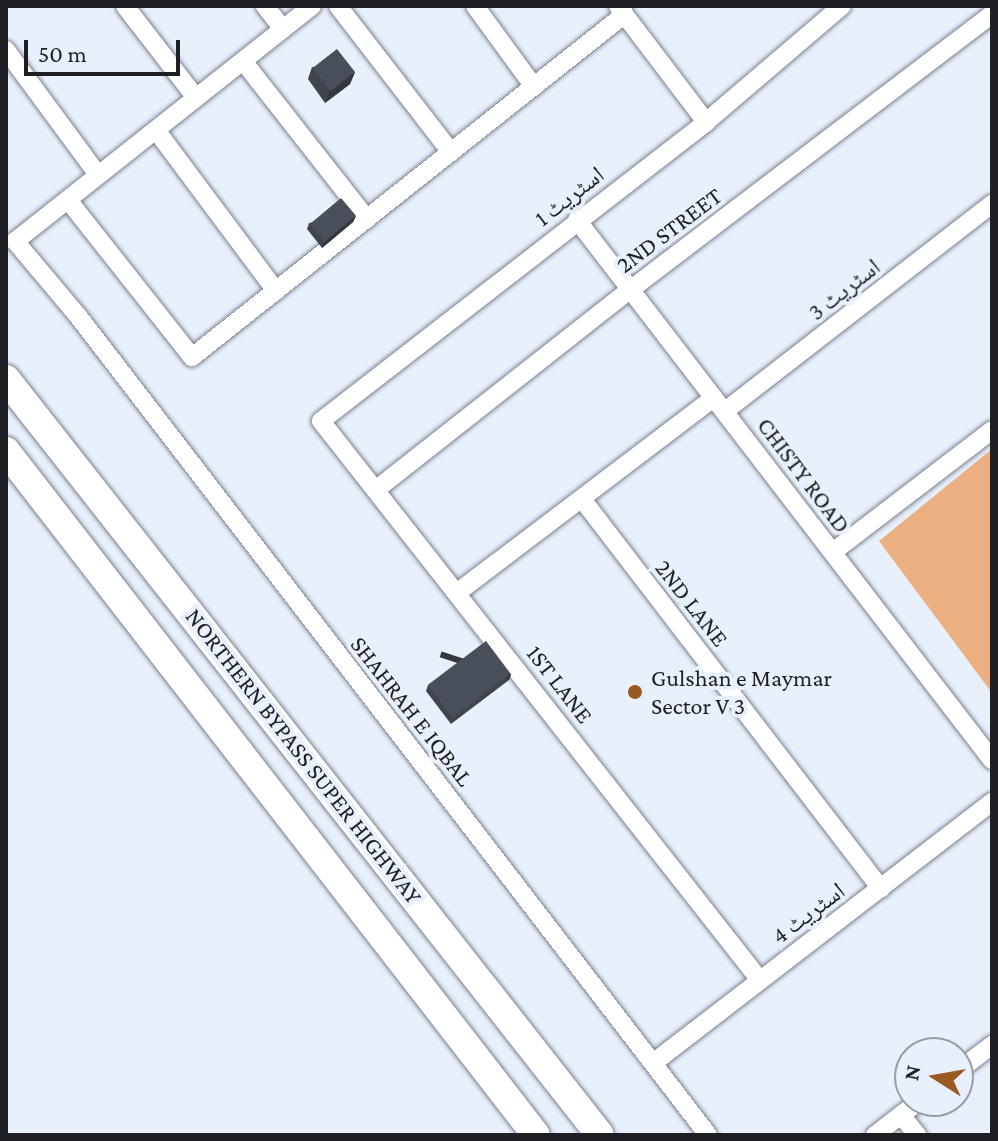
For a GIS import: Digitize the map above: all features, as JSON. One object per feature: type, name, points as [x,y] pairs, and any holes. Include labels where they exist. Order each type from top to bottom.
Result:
[{"type":"main road","name":"NORTHERN BYPASS SUPER HIGHWAY","points":[[6,379],[600,1135]]},
{"type":"main road","name":"NORTHERN BYPASS SUPER HIGHWAY","points":[[6,451],[536,1135]]},
{"type":"street","points":[[125,6],[196,98]]},
{"type":"street","points":[[265,6],[283,29]]},
{"type":"street","points":[[312,6],[68,200],[192,357],[534,87],[622,10],[706,122]]},
{"type":"street","points":[[338,6],[451,152]]},
{"type":"street","points":[[475,6],[534,87]]},
{"type":"street","name":"اسٹریٹ 1","points":[[321,421],[706,122],[841,6]]},
{"type":"street","name":"2ND STREET","points":[[378,488],[630,290],[992,14]]},
{"type":"street","points":[[6,50],[98,175]]},
{"type":"street","points":[[243,61],[367,219]]},
{"type":"street","points":[[156,130],[276,291]]},
{"type":"street","name":"SHAHRAH E IQBAL","points":[[68,200],[15,241],[78,316],[708,1135]]},
{"type":"street","name":"اسٹریٹ 3","points":[[458,592],[992,204]]},
{"type":"street","name":"CHISTY ROAD","points":[[577,220],[992,760]]},
{"type":"street","name":"1ST LANE","points":[[321,421],[378,488],[759,979]]},
{"type":"street","points":[[833,552],[992,430]]},
{"type":"street","name":"2ND LANE","points":[[582,499],[881,888]]},
{"type":"street","name":"اسٹریٹ 4","points":[[653,1063],[992,802]]},
{"type":"street","points":[[974,1059],[992,1045]]},
{"type":"street","points":[[875,1135],[898,1117]]},
{"type":"street","points":[[903,1117],[917,1135]]},
{"type":"shaded area","points":[[992,449],[992,693],[879,541]]},
{"type":"building","points":[[337,49],[355,72],[330,91],[313,68]]},
{"type":"building","points":[[341,198],[356,216],[324,242],[310,224]]},
{"type":"building","points":[[486,641],[511,674],[452,718],[428,685]]},
{"type":"place","name":"Gulshan e Maymar Sector V 3","points":[[635,692]]}]
